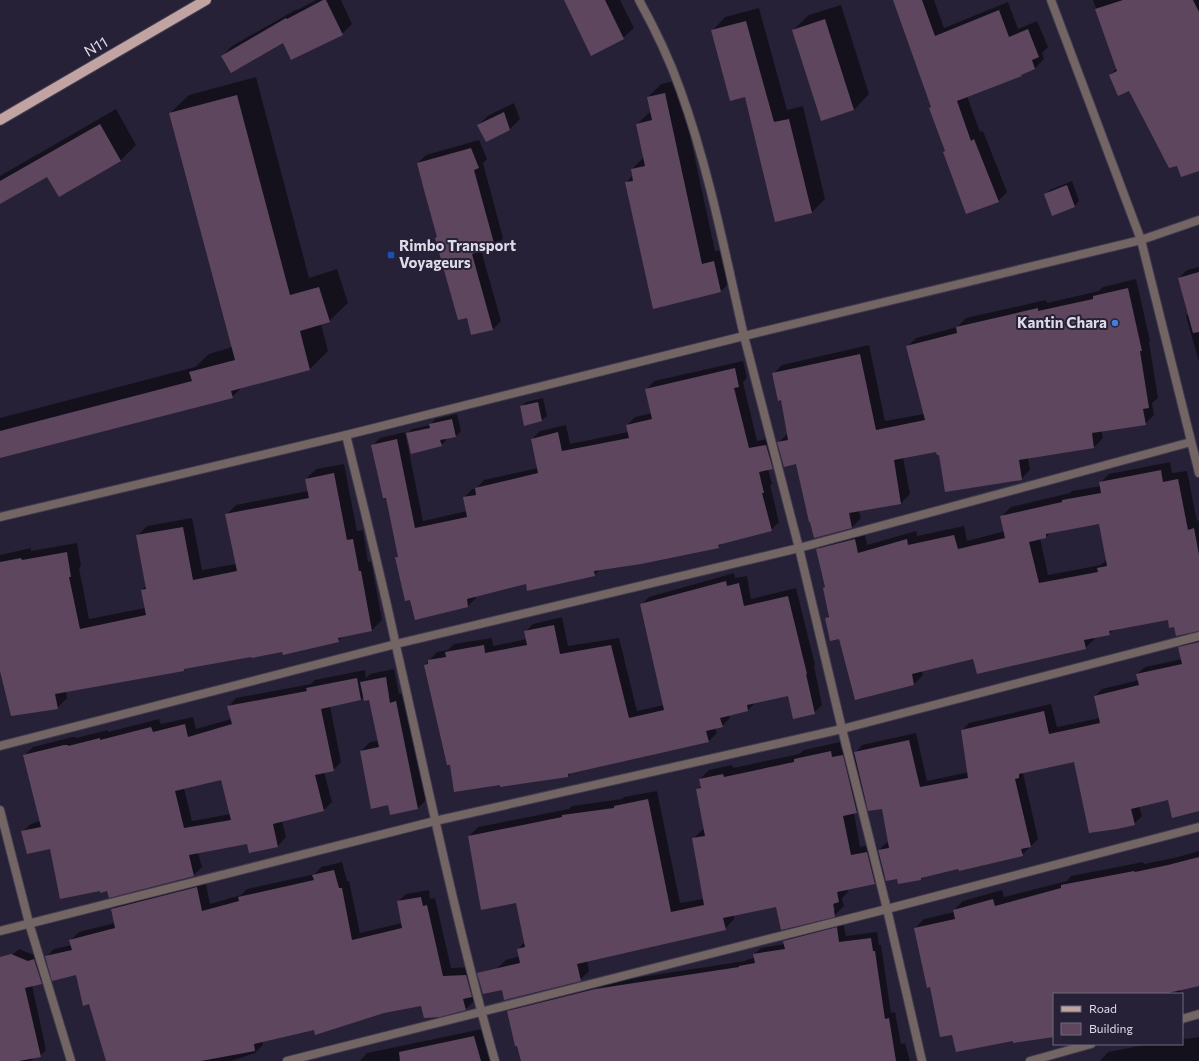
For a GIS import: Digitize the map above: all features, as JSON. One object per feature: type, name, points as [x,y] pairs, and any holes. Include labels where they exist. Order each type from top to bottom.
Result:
[{"type":"main road","name":"N11","points":[[0,120],[206,0]]},
{"type":"street","points":[[640,0],[658,36],[696,136],[715,208],[744,336],[799,548],[842,729],[887,908],[922,1061]]},
{"type":"street","points":[[1050,0],[1141,240],[1199,473]]},
{"type":"street","points":[[0,517],[346,435],[744,336],[1141,240],[1199,220]]},
{"type":"street","points":[[346,435],[396,644],[435,821],[481,1012],[495,1061]]},
{"type":"street","points":[[0,746],[396,644],[799,548],[1191,442]]},
{"type":"street","points":[[0,931],[435,821],[842,729],[1199,636]]},
{"type":"street","points":[[0,810],[29,923],[71,1061]]},
{"type":"street","points":[[287,1061],[1199,827]]},
{"type":"street","points":[[1183,1019],[1199,1014]]},
{"type":"street","points":[[1030,1061],[1087,1045]]},
{"type":"building","points":[[323,0],[326,0],[343,35],[291,60],[283,43],[231,73],[221,56],[286,18],[287,19]]},
{"type":"building","points":[[564,0],[605,0],[624,39],[591,56]]},
{"type":"building","points":[[893,0],[922,0],[935,36],[999,10],[1009,37],[1028,29],[1039,57],[1032,60],[1035,69],[1021,75],[1022,76],[957,101],[971,141],[974,139],[999,202],[966,214],[943,152],[945,151],[929,108],[931,107]]},
{"type":"building","points":[[1123,0],[1193,0],[1199,12],[1199,171],[1181,177],[1177,166],[1169,168],[1129,91],[1118,96],[1109,75],[1117,71],[1095,9]]},
{"type":"building","points":[[825,19],[854,110],[821,121],[792,30]]},
{"type":"building","points":[[746,21],[774,122],[789,119],[812,213],[775,222],[745,97],[730,101],[711,30]]},
{"type":"building","points":[[665,93],[702,264],[714,261],[721,292],[653,309],[625,182],[633,181],[631,169],[645,166],[636,124],[652,120],[647,97]]},
{"type":"building","points":[[237,95],[290,295],[319,287],[330,322],[300,331],[310,370],[231,391],[233,398],[0,458],[0,431],[192,381],[189,372],[235,360],[169,113]]},
{"type":"building","points":[[504,112],[510,130],[486,142],[477,125]]},
{"type":"building","points":[[100,124],[121,161],[59,197],[47,177],[0,204],[0,181]]},
{"type":"building","points":[[471,148],[479,168],[474,170],[495,247],[472,254],[493,330],[471,335],[467,318],[458,320],[435,238],[437,237],[417,163]]},
{"type":"building","points":[[1067,185],[1075,207],[1052,216],[1044,194]]},
{"type":"building","points":[[1199,272],[1199,332],[1193,333],[1178,278]]},
{"type":"building","points":[[1128,288],[1142,351],[1140,351],[1149,408],[1143,409],[1146,425],[1092,433],[1094,448],[1019,460],[1022,480],[945,492],[939,455],[937,455],[936,452],[894,460],[901,504],[849,513],[852,528],[814,538],[796,464],[784,467],[777,442],[788,440],[781,400],[778,401],[772,373],[860,354],[876,430],[925,420],[906,346],[957,333],[956,327],[1038,308],[1038,311],[1093,299],[1093,296]]},
{"type":"building","points":[[735,368],[739,387],[734,388],[749,448],[766,445],[773,469],[759,472],[764,493],[762,493],[772,531],[718,545],[719,548],[641,564],[594,571],[595,576],[527,591],[526,584],[467,599],[468,607],[415,620],[410,600],[405,601],[395,557],[398,557],[386,498],[383,498],[371,445],[397,439],[415,528],[467,517],[463,497],[476,495],[475,488],[538,473],[531,439],[558,432],[562,451],[629,438],[626,425],[652,419],[645,389]]},
{"type":"building","points":[[538,402],[542,421],[524,426],[520,406]]},
{"type":"building","points":[[452,419],[456,437],[440,440],[442,446],[411,454],[406,433],[430,428],[429,424]]},
{"type":"building","points":[[1161,470],[1163,482],[1178,479],[1188,530],[1194,528],[1199,555],[1199,631],[1176,636],[1174,627],[1169,628],[1168,620],[1109,631],[1110,635],[1084,640],[1086,649],[977,674],[973,659],[912,674],[914,685],[855,700],[839,639],[830,641],[825,618],[829,617],[823,588],[825,587],[816,549],[855,539],[858,553],[907,539],[908,545],[954,535],[958,549],[1005,538],[1000,516],[1062,502],[1062,500],[1101,493],[1099,482]],"holes":[[[1099,524],[1107,566],[1097,568],[1098,572],[1039,583],[1029,542],[1046,538],[1046,534]]]},
{"type":"building","points":[[334,473],[347,540],[353,539],[359,571],[361,571],[372,631],[338,638],[339,642],[283,655],[282,652],[251,657],[184,669],[184,671],[55,694],[58,709],[11,716],[0,671],[0,562],[21,558],[22,560],[67,552],[71,577],[69,577],[80,629],[146,615],[141,590],[146,589],[136,535],[183,527],[193,580],[237,571],[225,514],[309,498],[305,479]]},
{"type":"building","points":[[726,581],[727,586],[739,583],[744,606],[788,596],[815,714],[793,719],[788,696],[747,705],[748,711],[720,718],[723,727],[706,731],[709,742],[568,774],[568,777],[454,792],[450,765],[447,765],[424,665],[428,664],[428,660],[446,657],[445,652],[484,645],[485,653],[527,645],[524,631],[554,625],[560,654],[611,645],[629,718],[664,710],[640,604]]},
{"type":"building","points":[[1199,642],[1199,811],[1172,818],[1168,800],[1131,809],[1135,825],[1089,833],[1074,762],[1019,774],[1019,778],[1015,779],[1031,847],[1021,849],[1023,856],[959,871],[958,869],[921,878],[921,880],[898,884],[897,879],[886,881],[878,850],[889,848],[882,809],[868,811],[854,752],[909,740],[920,787],[968,778],[961,730],[1044,711],[1049,734],[1100,723],[1094,696],[1139,685],[1136,674],[1182,664],[1178,647]]},
{"type":"building","points":[[386,677],[390,703],[396,701],[418,809],[390,815],[388,805],[371,809],[360,751],[379,747],[369,700],[364,701],[360,682]]},
{"type":"building","points":[[357,678],[361,700],[321,709],[334,771],[315,775],[324,811],[273,824],[278,847],[249,853],[247,844],[189,855],[194,876],[109,898],[107,891],[100,893],[100,891],[60,899],[50,849],[27,854],[21,831],[41,827],[23,755],[100,738],[100,740],[151,727],[153,732],[185,724],[188,737],[232,724],[227,706],[307,691],[306,688]],"holes":[[[221,780],[231,820],[184,828],[175,791]]]},
{"type":"building","points":[[831,751],[832,757],[843,755],[857,813],[843,816],[851,855],[867,852],[875,884],[837,892],[839,902],[833,904],[835,917],[781,930],[776,907],[723,918],[726,930],[577,964],[581,981],[504,1000],[502,990],[483,994],[477,973],[520,963],[517,949],[525,947],[516,903],[481,910],[468,836],[562,817],[562,815],[614,808],[614,806],[648,799],[671,912],[704,905],[692,838],[705,836],[696,789],[701,788],[699,779],[723,774],[724,777],[794,762],[794,759]]},
{"type":"building","points":[[1199,857],[1199,986],[1168,993],[1053,993],[1053,1037],[1013,1043],[1013,1041],[956,1052],[952,1035],[940,1037],[930,987],[927,988],[914,928],[955,919],[953,910],[993,899],[995,906],[1061,888],[1061,885],[1168,865]]},
{"type":"building","points":[[334,870],[339,888],[342,888],[352,940],[402,928],[397,901],[421,897],[423,906],[427,905],[443,976],[466,975],[472,997],[463,999],[466,1010],[440,1017],[424,1018],[421,1006],[384,1013],[315,1035],[314,1030],[254,1044],[255,1051],[201,1061],[106,1061],[89,1004],[83,1006],[76,975],[52,981],[45,956],[72,950],[69,940],[115,928],[111,909],[197,887],[202,911],[239,901],[238,897],[314,880],[312,875]]},
{"type":"building","points":[[837,927],[839,942],[871,938],[873,951],[875,951],[885,1019],[889,1018],[896,1061],[521,1061],[517,1046],[515,1046],[507,1011],[595,989],[739,967],[755,963],[753,954],[785,949],[783,941]]},
{"type":"building","points":[[11,954],[28,961],[34,959],[42,984],[25,988],[41,1057],[19,1061],[0,1061],[0,957]]},
{"type":"building","points":[[474,1036],[481,1061],[400,1061],[399,1052]]},
{"type":"place","name":"Rimbo Transport Voyageurs","points":[[391,255]]},
{"type":"place","name":"Kantin Chara","points":[[1115,323]]}]
